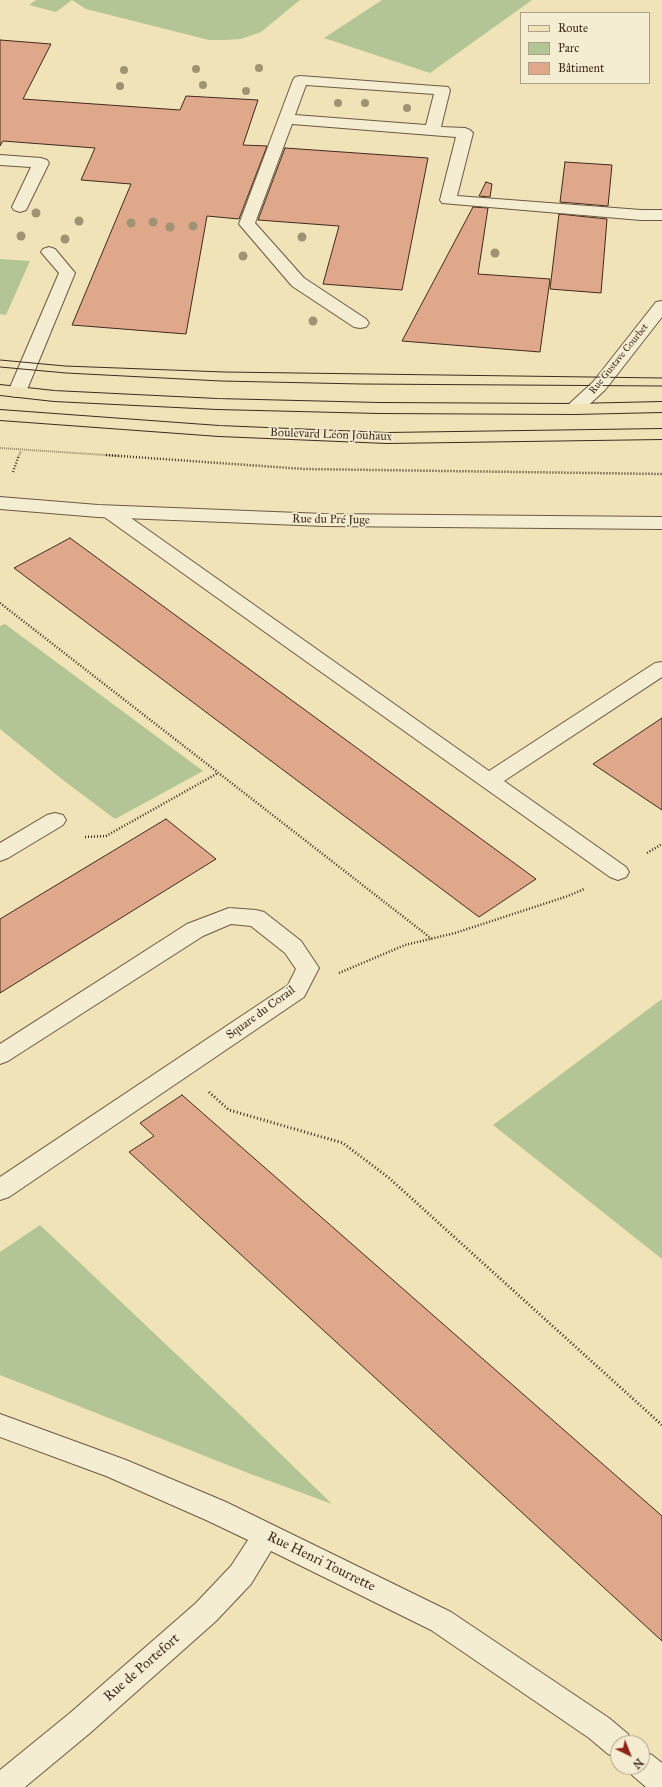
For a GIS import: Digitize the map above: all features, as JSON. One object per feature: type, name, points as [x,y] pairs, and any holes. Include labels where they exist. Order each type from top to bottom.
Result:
[{"type":"main road","points":[[8,391],[54,396],[217,404],[379,408],[574,409],[662,407]]},
{"type":"main road","name":"Boulevard Léon Jouhaux","points":[[0,415],[219,431],[387,438],[662,434]]},
{"type":"street","points":[[360,323],[298,282],[247,224],[300,80],[443,90],[432,131]]},
{"type":"street","points":[[286,119],[465,134],[448,200],[641,215],[662,215]]},
{"type":"street","points":[[0,160],[41,163],[20,206]]},
{"type":"street","points":[[8,391],[68,272],[49,252]]},
{"type":"street","name":"Rue Gustave Courbet","points":[[574,409],[599,386],[662,306]]},
{"type":"street","name":"Rue du Pré Juge","points":[[0,503],[110,512],[324,520],[662,523]]},
{"type":"street","points":[[110,512],[618,872]]},
{"type":"street","points":[[489,781],[662,668]]},
{"type":"street","points":[[0,853],[55,820]]},
{"type":"street","name":"Square du Corail","points":[[0,1055],[195,930],[229,916],[256,918],[293,947],[308,968],[296,991],[0,1190]]},
{"type":"street","name":"Rue Henri Tourrette","points":[[0,1425],[116,1468],[216,1511],[441,1621],[599,1728],[610,1737]]},
{"type":"street","name":"Rue de Portefort","points":[[2,1787],[80,1723],[206,1612],[241,1575],[266,1535]]},
{"type":"street","points":[[650,1772],[662,1782]]},
{"type":"path","points":[[0,503],[32,418]]},
{"type":"path","points":[[0,603],[432,939]]},
{"type":"path","points":[[55,820],[85,837],[106,836],[218,773]]},
{"type":"path","points":[[296,991],[404,945],[455,933],[568,896],[618,872],[662,844]]},
{"type":"path","points":[[181,1069],[229,1110],[343,1143],[389,1178],[662,1425]]},
{"type":"green space","points":[[36,0],[72,0],[56,12],[29,5]]},
{"type":"green space","points":[[72,0],[300,0],[261,32],[241,39],[209,40],[86,9]]},
{"type":"green space","points":[[382,0],[532,0],[430,73],[324,38]]},
{"type":"green space","points":[[0,259],[30,261],[6,315],[0,314]]},
{"type":"green space","points":[[5,624],[203,771],[115,819],[63,780],[0,729],[0,626]]},
{"type":"green space","points":[[662,999],[662,1259],[493,1125]]},
{"type":"green space","points":[[40,1225],[332,1504],[248,1473],[0,1375],[0,1252]]},
{"type":"building","points":[[0,40],[51,44],[23,99],[180,110],[186,96],[258,100],[243,145],[267,146],[239,219],[207,216],[186,334],[72,325],[131,184],[81,180],[95,148],[3,141],[0,146]]},
{"type":"building","points":[[285,148],[428,158],[402,290],[323,284],[339,226],[258,220]]},
{"type":"building","points":[[565,162],[612,165],[608,206],[560,202]]},
{"type":"building","points":[[486,182],[492,184],[490,197],[479,196]]},
{"type":"building","points":[[473,207],[488,208],[478,274],[550,279],[540,352],[402,341]]},
{"type":"building","points":[[559,214],[607,219],[601,293],[550,289]]},
{"type":"building","points":[[70,538],[536,879],[479,917],[14,568]]},
{"type":"building","points":[[662,718],[662,810],[593,764]]},
{"type":"building","points":[[166,819],[216,859],[0,993],[0,919]]},
{"type":"building","points":[[182,1095],[662,1516],[662,1641],[129,1152],[154,1136],[140,1123]]},
{"type":"tram line","points":[[0,360],[65,366],[224,372],[662,378]]},
{"type":"tram line","points":[[0,367],[66,373],[221,381],[361,384],[662,386]]}]
